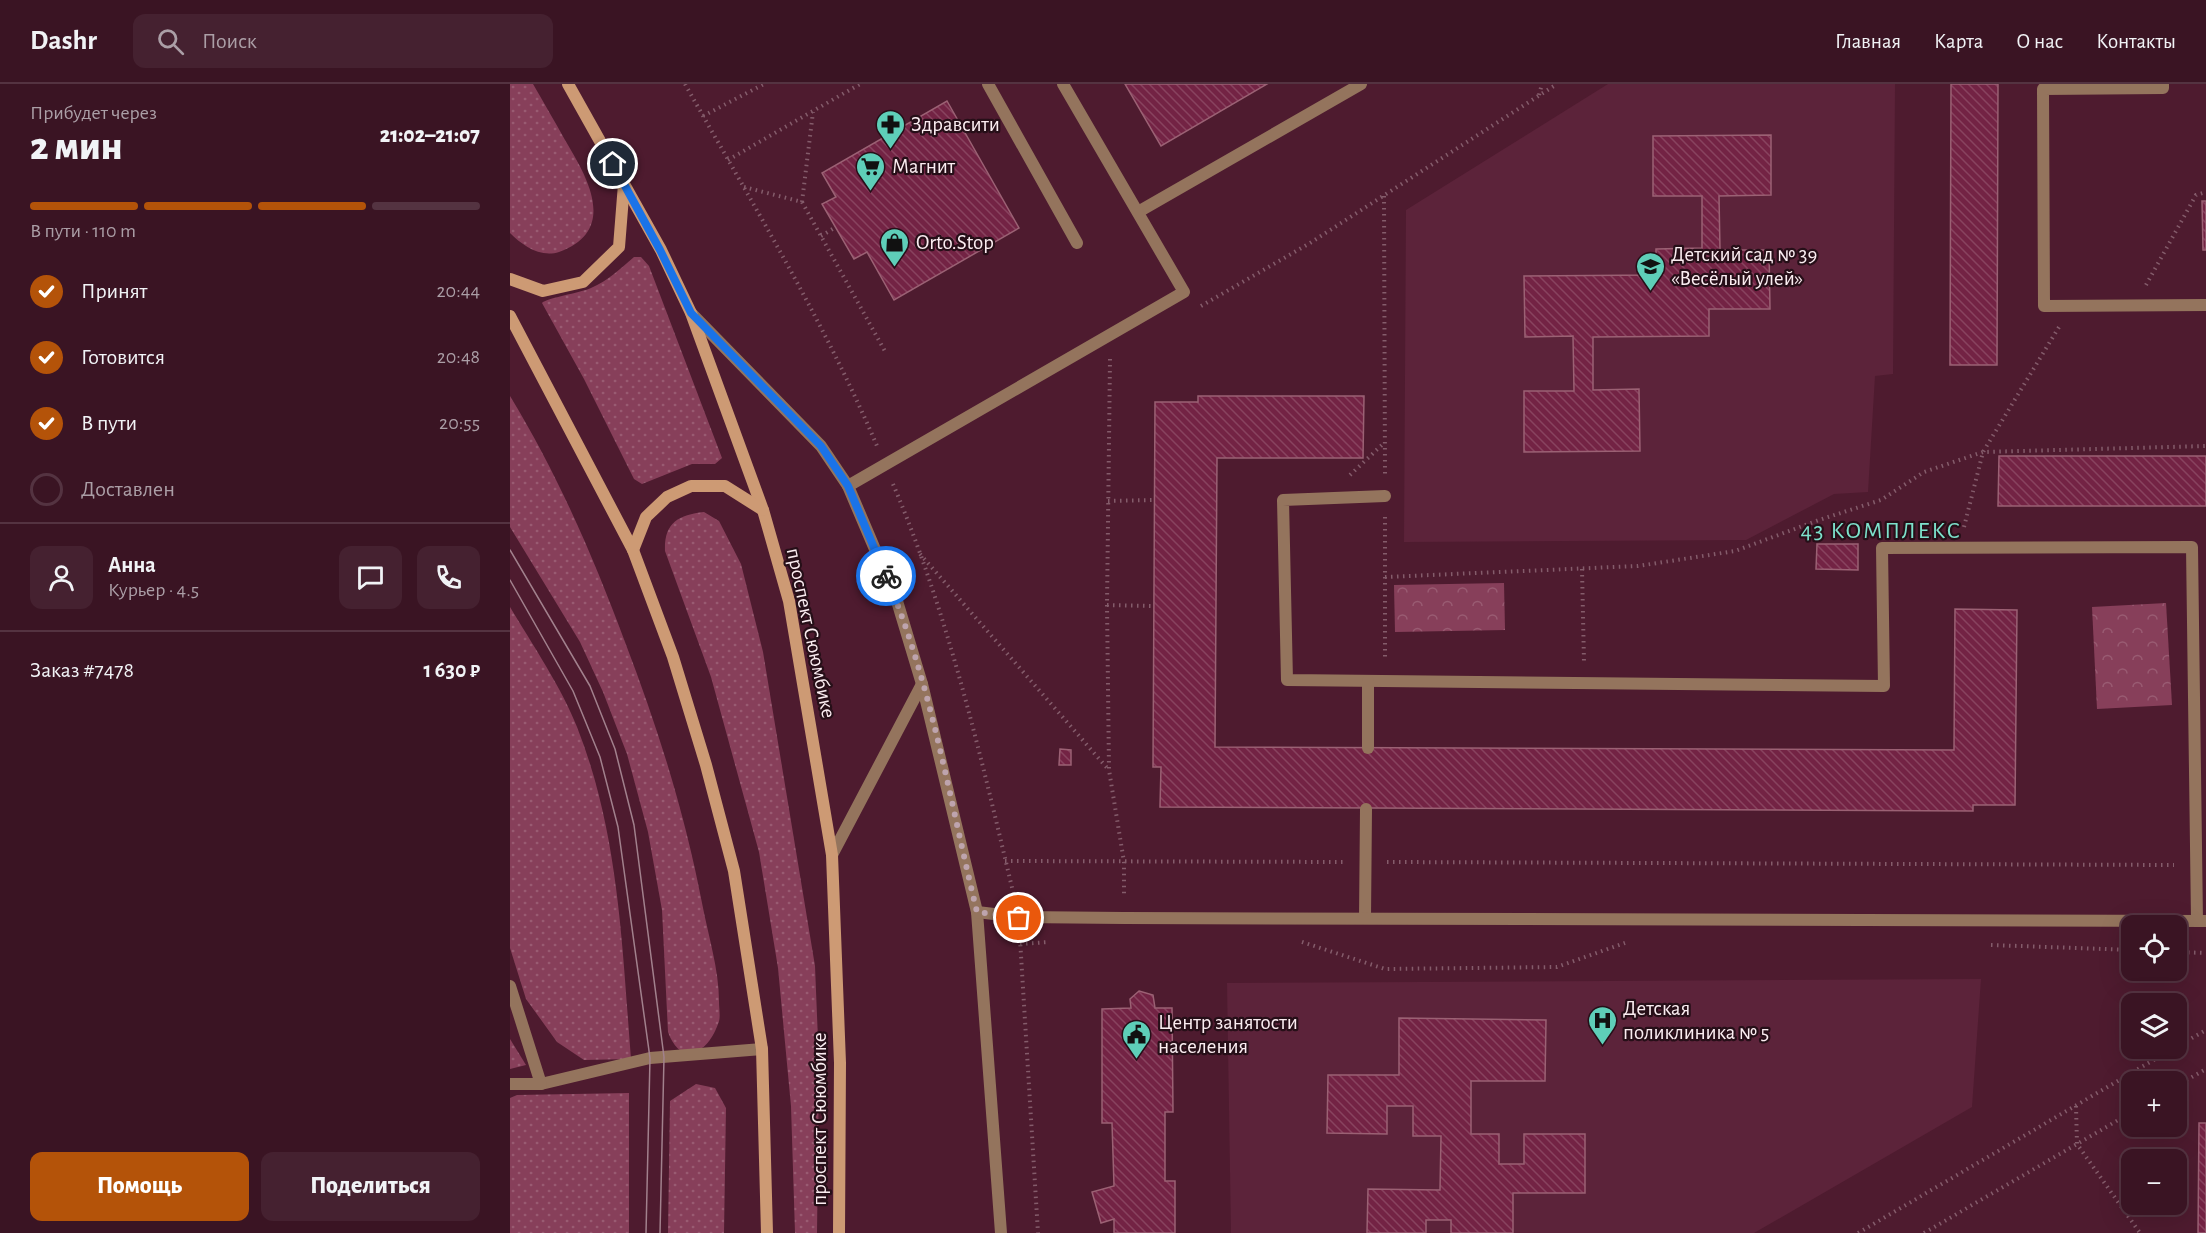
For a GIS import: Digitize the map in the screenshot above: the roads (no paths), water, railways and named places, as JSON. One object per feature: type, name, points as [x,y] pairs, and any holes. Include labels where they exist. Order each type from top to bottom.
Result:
[{"type":"main road","name":"проспект Сююмбике","points":[[568,84],[624,184],[691,313],[764,510],[789,601],[832,855],[840,1063],[839,1233]]},
{"type":"main road","points":[[510,279],[543,291],[583,282],[619,247],[624,184]]},
{"type":"main road","points":[[510,316],[633,550],[674,657],[720,818],[734,871],[762,1049],[767,1233]]},
{"type":"main road","points":[[633,550],[646,517],[667,497],[691,486],[725,486],[764,510]]},
{"type":"street","points":[[988,84],[1077,243]]},
{"type":"street","points":[[848,486],[1184,292],[1063,84]]},
{"type":"street","points":[[1138,213],[1360,84]]},
{"type":"street","points":[[2163,84],[2163,88],[2043,89],[2044,306],[2206,305]]},
{"type":"street","points":[[691,313],[821,446],[848,486],[897,601],[922,684],[977,912],[1001,1233]]},
{"type":"street","points":[[977,912],[1019,918],[2202,921],[2196,865],[2192,548],[1882,548],[1884,686],[1287,680],[1283,500],[1385,496]]},
{"type":"street","points":[[1368,681],[1368,748]]},
{"type":"street","points":[[832,855],[922,684]]},
{"type":"street","points":[[1365,918],[1366,809]]},
{"type":"street","points":[[510,986],[541,1084]]},
{"type":"street","points":[[510,1084],[541,1084],[650,1058],[762,1049]]},
{"type":"tram line","points":[[510,550],[590,686],[615,749],[634,825],[664,1057],[660,1233]]},
{"type":"tram line","points":[[510,580],[573,691],[600,757],[618,827],[650,1058],[646,1233]]},
{"type":"place","name":"Здравсити","points":[[890,150]]},
{"type":"place","name":"Магнит","points":[[871,192]]},
{"type":"place","name":"Orto.Stop","points":[[895,268]]},
{"type":"place","name":"Детский сад № 39 «Весёлый улей»","points":[[1650,292]]},
{"type":"place","name":"Детская поликлиника № 5","points":[[1602,1046]]},
{"type":"place","name":"Центр занятости населения","points":[[1137,1060]]},
{"type":"district","name":"43 КОМПЛЕКС","points":[[1881,531]]}]
